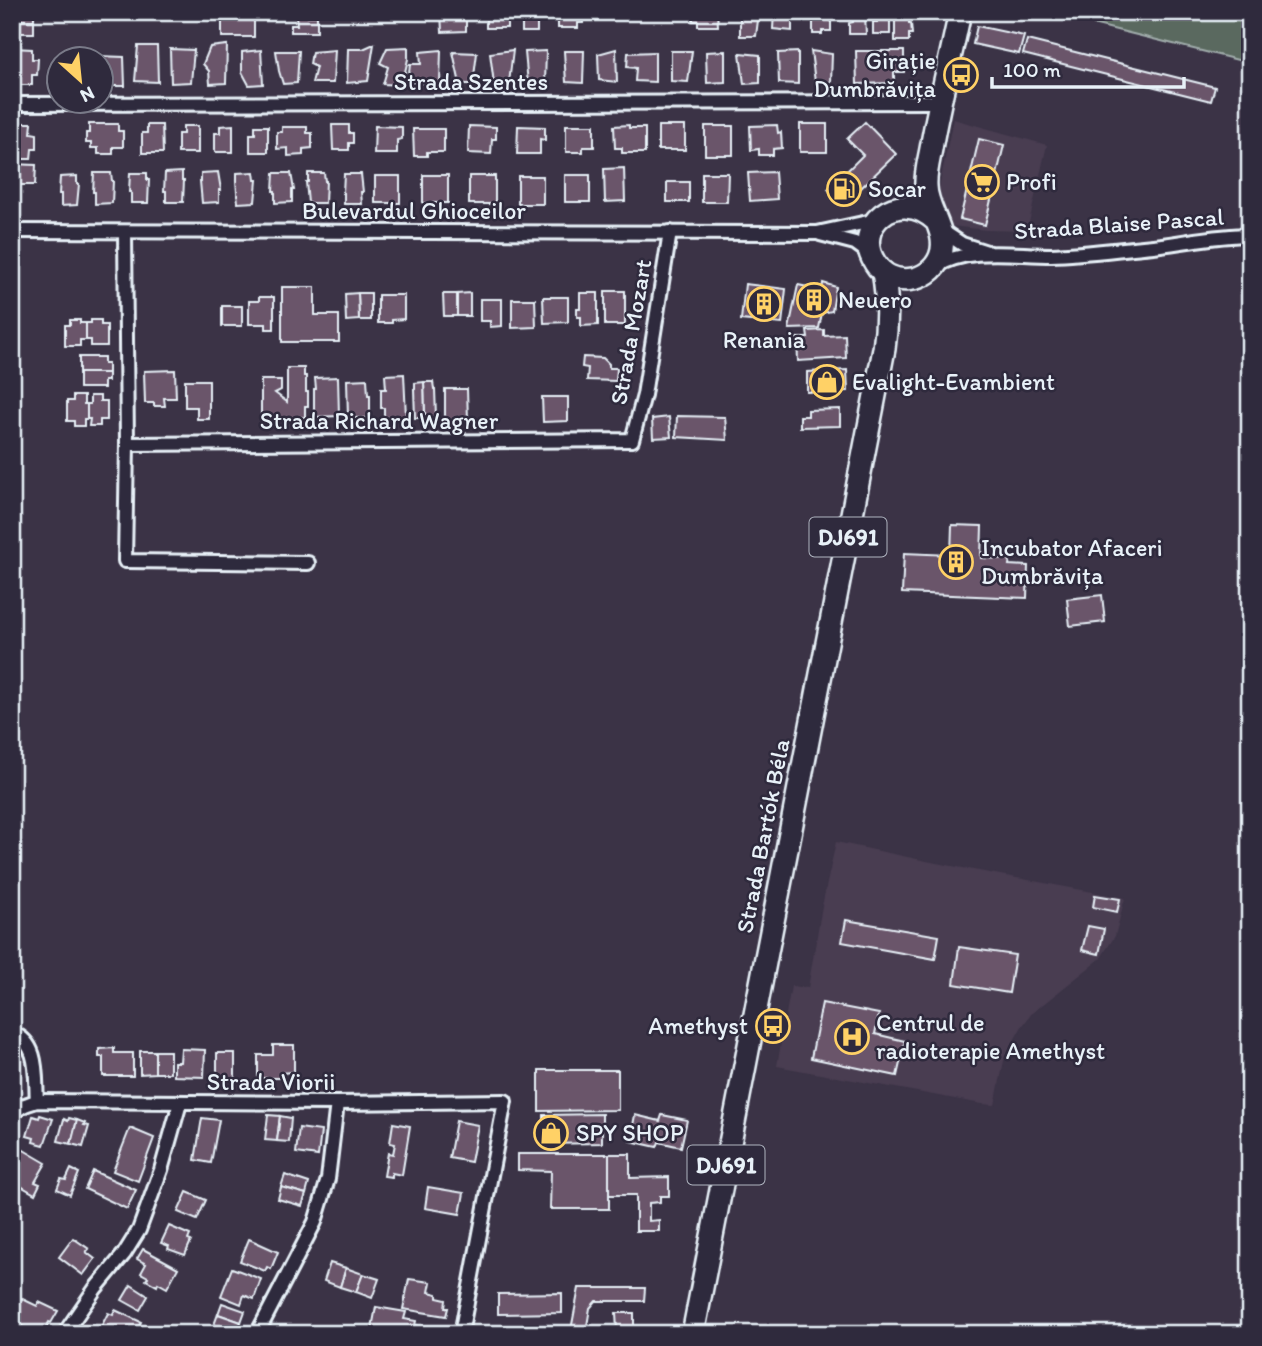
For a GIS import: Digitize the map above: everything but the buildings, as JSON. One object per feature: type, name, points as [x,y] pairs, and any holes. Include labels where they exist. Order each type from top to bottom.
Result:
[{"type":"main road","points":[[870,254],[871,230],[907,193],[911,184],[949,12]]},
{"type":"main road","name":"DJ691","points":[[924,274],[940,257],[943,243],[926,192],[926,179],[960,12]]},
{"type":"main road","points":[[885,214],[904,206],[916,208],[926,212],[937,225]]},
{"type":"main road","name":"DJ691","points":[[870,254],[883,272]]},
{"type":"main road","points":[[883,272],[892,278],[904,280],[924,274]]},
{"type":"main road","name":"Strada Bartók Béla","points":[[694,1334],[884,349],[888,321],[883,272]]},
{"type":"main road","name":"Strada Bartók Béla","points":[[884,349],[902,302],[924,274]]},
{"type":"street","name":"Strada Szentes","points":[[12,104],[929,102]]},
{"type":"street","name":"Bulevardul Ghioceilor","points":[[817,233],[885,214]]},
{"type":"street","name":"Strada Blaise Pascal","points":[[937,225],[962,244],[991,253]]},
{"type":"street","name":"Bulevardul Ghioceilor","points":[[12,231],[817,233],[855,243],[870,254]]},
{"type":"street","points":[[125,232],[125,561],[308,563]]},
{"type":"street","name":"Strada Mozart","points":[[632,440],[644,396],[670,232]]},
{"type":"street","name":"Strada Blaise Pascal","points":[[924,274],[944,261],[991,253],[1052,254],[1250,235]]},
{"type":"street","name":"Strada Richard Wagner","points":[[127,444],[632,440]]},
{"type":"street","points":[[12,1033],[27,1042],[33,1051],[37,1101],[26,1104],[12,1115]]},
{"type":"street","name":"Strada Viorii","points":[[37,1101],[505,1101],[461,1334]]},
{"type":"street","points":[[64,1334],[139,1230],[161,1170],[180,1103]]},
{"type":"street","points":[[257,1334],[315,1222],[328,1179],[337,1103]]},
{"type":"shaded area","points":[[953,119],[1047,145],[1027,231],[951,226],[940,212],[936,203]]},
{"type":"shaded area","points":[[836,842],[1125,898],[1115,936],[1100,959],[1032,1013],[1021,1028],[1005,1056],[995,1105],[777,1066],[791,986],[808,988]]},
{"type":"green space","points":[[1044,12],[1250,12],[1250,63]]},
{"type":"place","name":"Girație Dumbrăvița","points":[[961,75]]},
{"type":"place","name":"Profi","points":[[982,182]]},
{"type":"place","name":"Socar","points":[[844,189]]},
{"type":"place","name":"Neuero","points":[[814,300]]},
{"type":"place","name":"Renania","points":[[764,304]]},
{"type":"place","name":"Evalight-Evambient","points":[[827,382]]},
{"type":"place","name":"Incubator Afaceri Dumbrăvița","points":[[956,562]]},
{"type":"place","name":"Amethyst","points":[[773,1026]]},
{"type":"place","name":"Centrul de radioterapie Amethyst","points":[[852,1037]]},
{"type":"place","name":"SPY SHOP","points":[[551,1133]]}]
